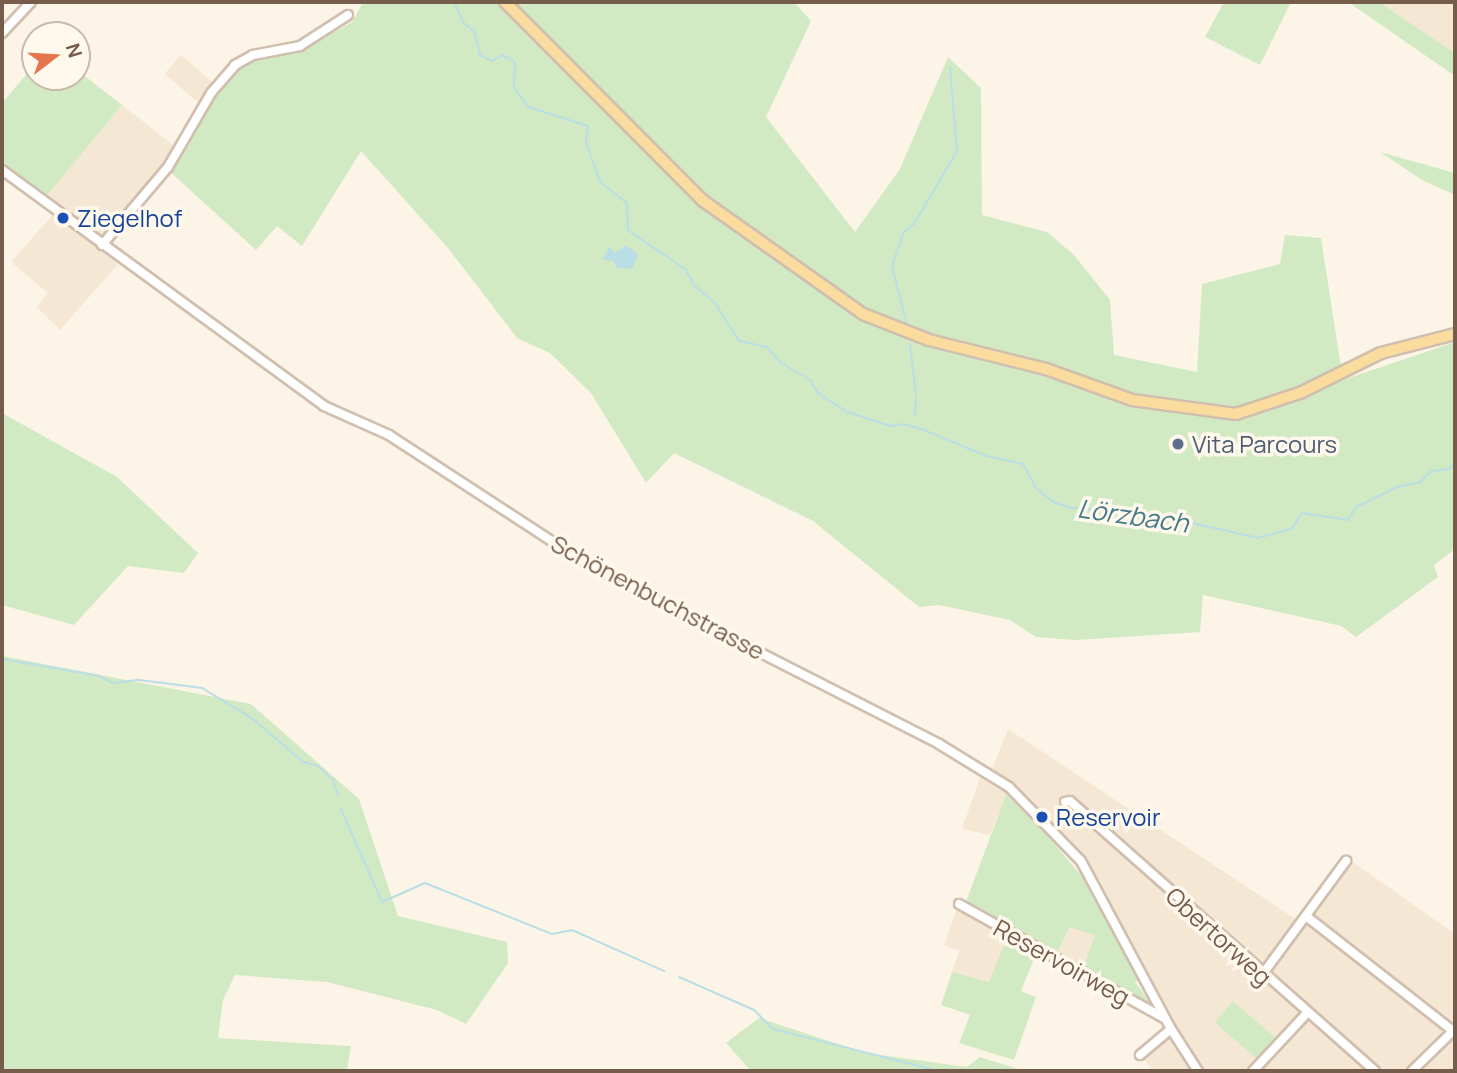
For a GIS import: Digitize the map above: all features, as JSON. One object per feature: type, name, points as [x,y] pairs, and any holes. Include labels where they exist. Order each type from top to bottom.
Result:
[{"type":"main road","points":[[505,2],[702,200],[863,314],[929,341],[1046,369],[1120,398],[1236,414],[1302,392],[1381,354],[1455,334]]},
{"type":"street","points":[[2,33],[32,2]]},
{"type":"street","points":[[102,245],[168,167],[211,93],[235,65],[253,55],[300,47],[348,15]]},
{"type":"street","name":"Schönenbuchstrasse","points":[[2,170],[303,393],[401,441],[590,566],[849,697],[996,778],[1042,817],[1081,861],[1164,1017],[1198,1071]]},
{"type":"street","name":"Obertorweg","points":[[1065,802],[1070,801],[1262,975],[1375,1071]]},
{"type":"street","points":[[1262,975],[1346,861]]},
{"type":"street","name":"Reservoirweg","points":[[959,904],[1164,1017]]},
{"type":"street","points":[[1307,916],[1454,1030],[1412,1071]]},
{"type":"street","points":[[1253,1071],[1307,1013]]},
{"type":"street","points":[[1140,1055],[1171,1029]]},
{"type":"shaded area","points":[[1455,2],[1455,53],[1380,3]]},
{"type":"shaded area","points":[[181,55],[217,86],[201,105],[165,74]]},
{"type":"shaded area","points":[[122,105],[178,149],[102,246],[120,262],[60,330],[37,307],[48,293],[11,262],[57,210],[44,199]]},
{"type":"shaded area","points":[[1008,729],[1297,920],[1343,855],[1455,934],[1455,1071],[1154,1071],[1140,1055],[1171,1029],[1081,861],[1006,796],[990,835],[962,829],[983,769],[993,767]]},
{"type":"shaded area","points":[[959,904],[1010,933],[989,983],[952,972],[959,951],[944,945]]},
{"type":"shaded area","points":[[1069,926],[1095,935],[1081,973],[1055,958]]},
{"type":"green space","points":[[363,2],[794,2],[811,21],[766,117],[855,232],[900,169],[948,57],[981,88],[982,215],[1047,232],[1074,255],[1110,300],[1114,355],[1197,372],[1202,284],[1280,264],[1285,235],[1321,238],[1343,380],[1455,342],[1455,549],[1434,565],[1438,577],[1356,637],[1341,626],[1203,595],[1200,632],[1075,640],[1036,637],[1010,620],[939,605],[919,607],[813,521],[674,453],[646,483],[591,393],[550,353],[517,338],[448,248],[361,151],[302,246],[277,226],[256,250],[167,169],[217,86],[245,59],[299,52],[352,22]]},
{"type":"green space","points":[[1224,2],[1291,2],[1260,65],[1205,37]]},
{"type":"green space","points":[[1348,2],[1379,2],[1455,53],[1455,76]]},
{"type":"green space","points":[[21,81],[21,91],[91,91],[91,81],[122,105],[44,199],[2,166],[2,103]]},
{"type":"green space","points":[[1380,152],[1455,173],[1455,195],[1422,180]]},
{"type":"green space","points":[[2,413],[117,477],[198,553],[184,573],[128,566],[74,625],[2,605]]},
{"type":"green space","points":[[2,656],[251,704],[359,799],[398,916],[507,942],[508,963],[466,1024],[437,1010],[327,982],[235,975],[223,1000],[218,1038],[351,1046],[347,1071],[2,1071]]},
{"type":"green space","points":[[1006,795],[1041,828],[1085,880],[1141,979],[1135,982],[1156,1010],[1081,973],[1095,935],[1069,927],[1055,958],[1038,949],[1021,991],[1036,997],[1014,1060],[959,1043],[970,1015],[941,1005],[952,972],[989,982],[1009,933],[964,907]]},
{"type":"green space","points":[[1233,1001],[1278,1040],[1260,1061],[1215,1022]]},
{"type":"green space","points":[[759,1018],[865,1053],[967,1067],[980,1057],[1024,1071],[751,1071],[726,1043]]},
{"type":"water","points":[[626,245],[638,254],[632,269],[617,268],[613,261],[603,259],[609,246],[615,253]]},
{"type":"waterway","name":"Lörzbach","points":[[454,2],[464,23],[474,31],[480,55],[492,61],[502,55],[515,62],[514,88],[529,107],[588,126],[586,142],[600,182],[627,203],[628,230],[685,269],[695,286],[715,303],[739,341],[767,347],[781,363],[810,380],[818,393],[847,412],[891,426],[903,424],[922,429],[986,456],[1023,464],[1036,488],[1053,502],[1072,508],[1157,515],[1258,538],[1292,529],[1302,513],[1348,520],[1356,507],[1397,487],[1420,482],[1432,471],[1449,469],[1455,462]]},
{"type":"waterway","points":[[907,324],[892,266],[904,232],[914,224],[957,151],[950,67]]},
{"type":"waterway","points":[[910,345],[916,393]]},
{"type":"waterway","points":[[915,415],[916,397]]},
{"type":"waterway","points":[[2,659],[99,676],[113,683],[139,680],[202,688],[253,719],[303,762],[318,766],[333,780],[338,795]]},
{"type":"waterway","points":[[341,809],[382,902],[425,883],[552,934],[572,930],[664,971]]},
{"type":"waterway","points":[[679,977],[754,1010],[773,1029],[939,1071]]},
{"type":"waterway","points":[[1013,1071],[1026,1071]]},
{"type":"place","name":"Ziegelhof","points":[[63,218]]},
{"type":"place","name":"Vita Parcours","points":[[1178,444]]},
{"type":"place","name":"Reservoir","points":[[1042,817]]}]
